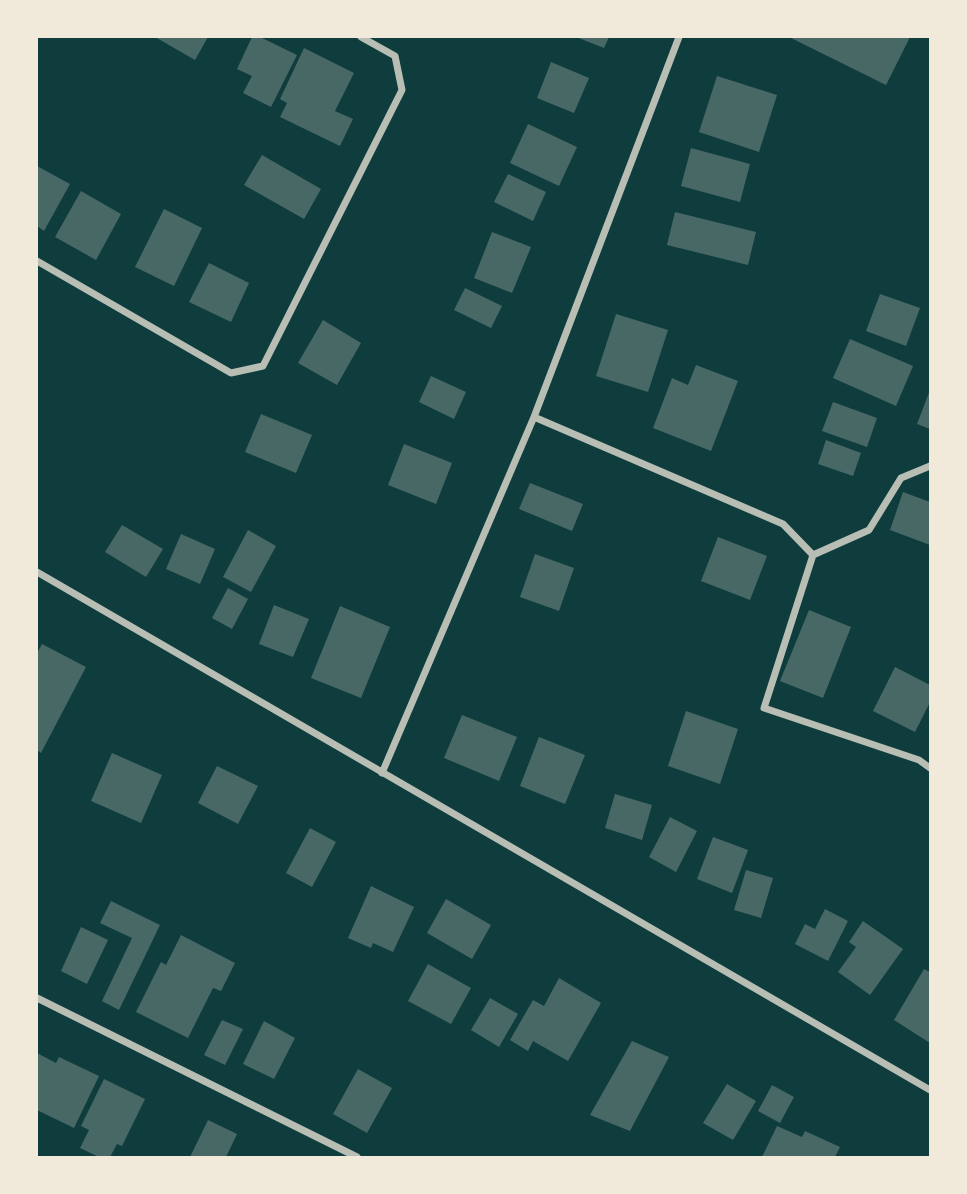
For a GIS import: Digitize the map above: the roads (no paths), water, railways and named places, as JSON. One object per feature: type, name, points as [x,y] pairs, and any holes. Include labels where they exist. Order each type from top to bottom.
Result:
[{"type":"street","points":[[37,261],[231,373],[263,366],[402,90],[395,56],[361,37]]},
{"type":"street","points":[[382,773],[534,417],[679,37]]},
{"type":"street","points":[[534,417],[783,524],[813,555]]},
{"type":"street","points":[[930,466],[901,478],[869,530],[813,555],[764,708],[919,760],[930,768]]},
{"type":"street","points":[[37,572],[930,1090]]},
{"type":"street","points":[[37,998],[356,1157]]}]
